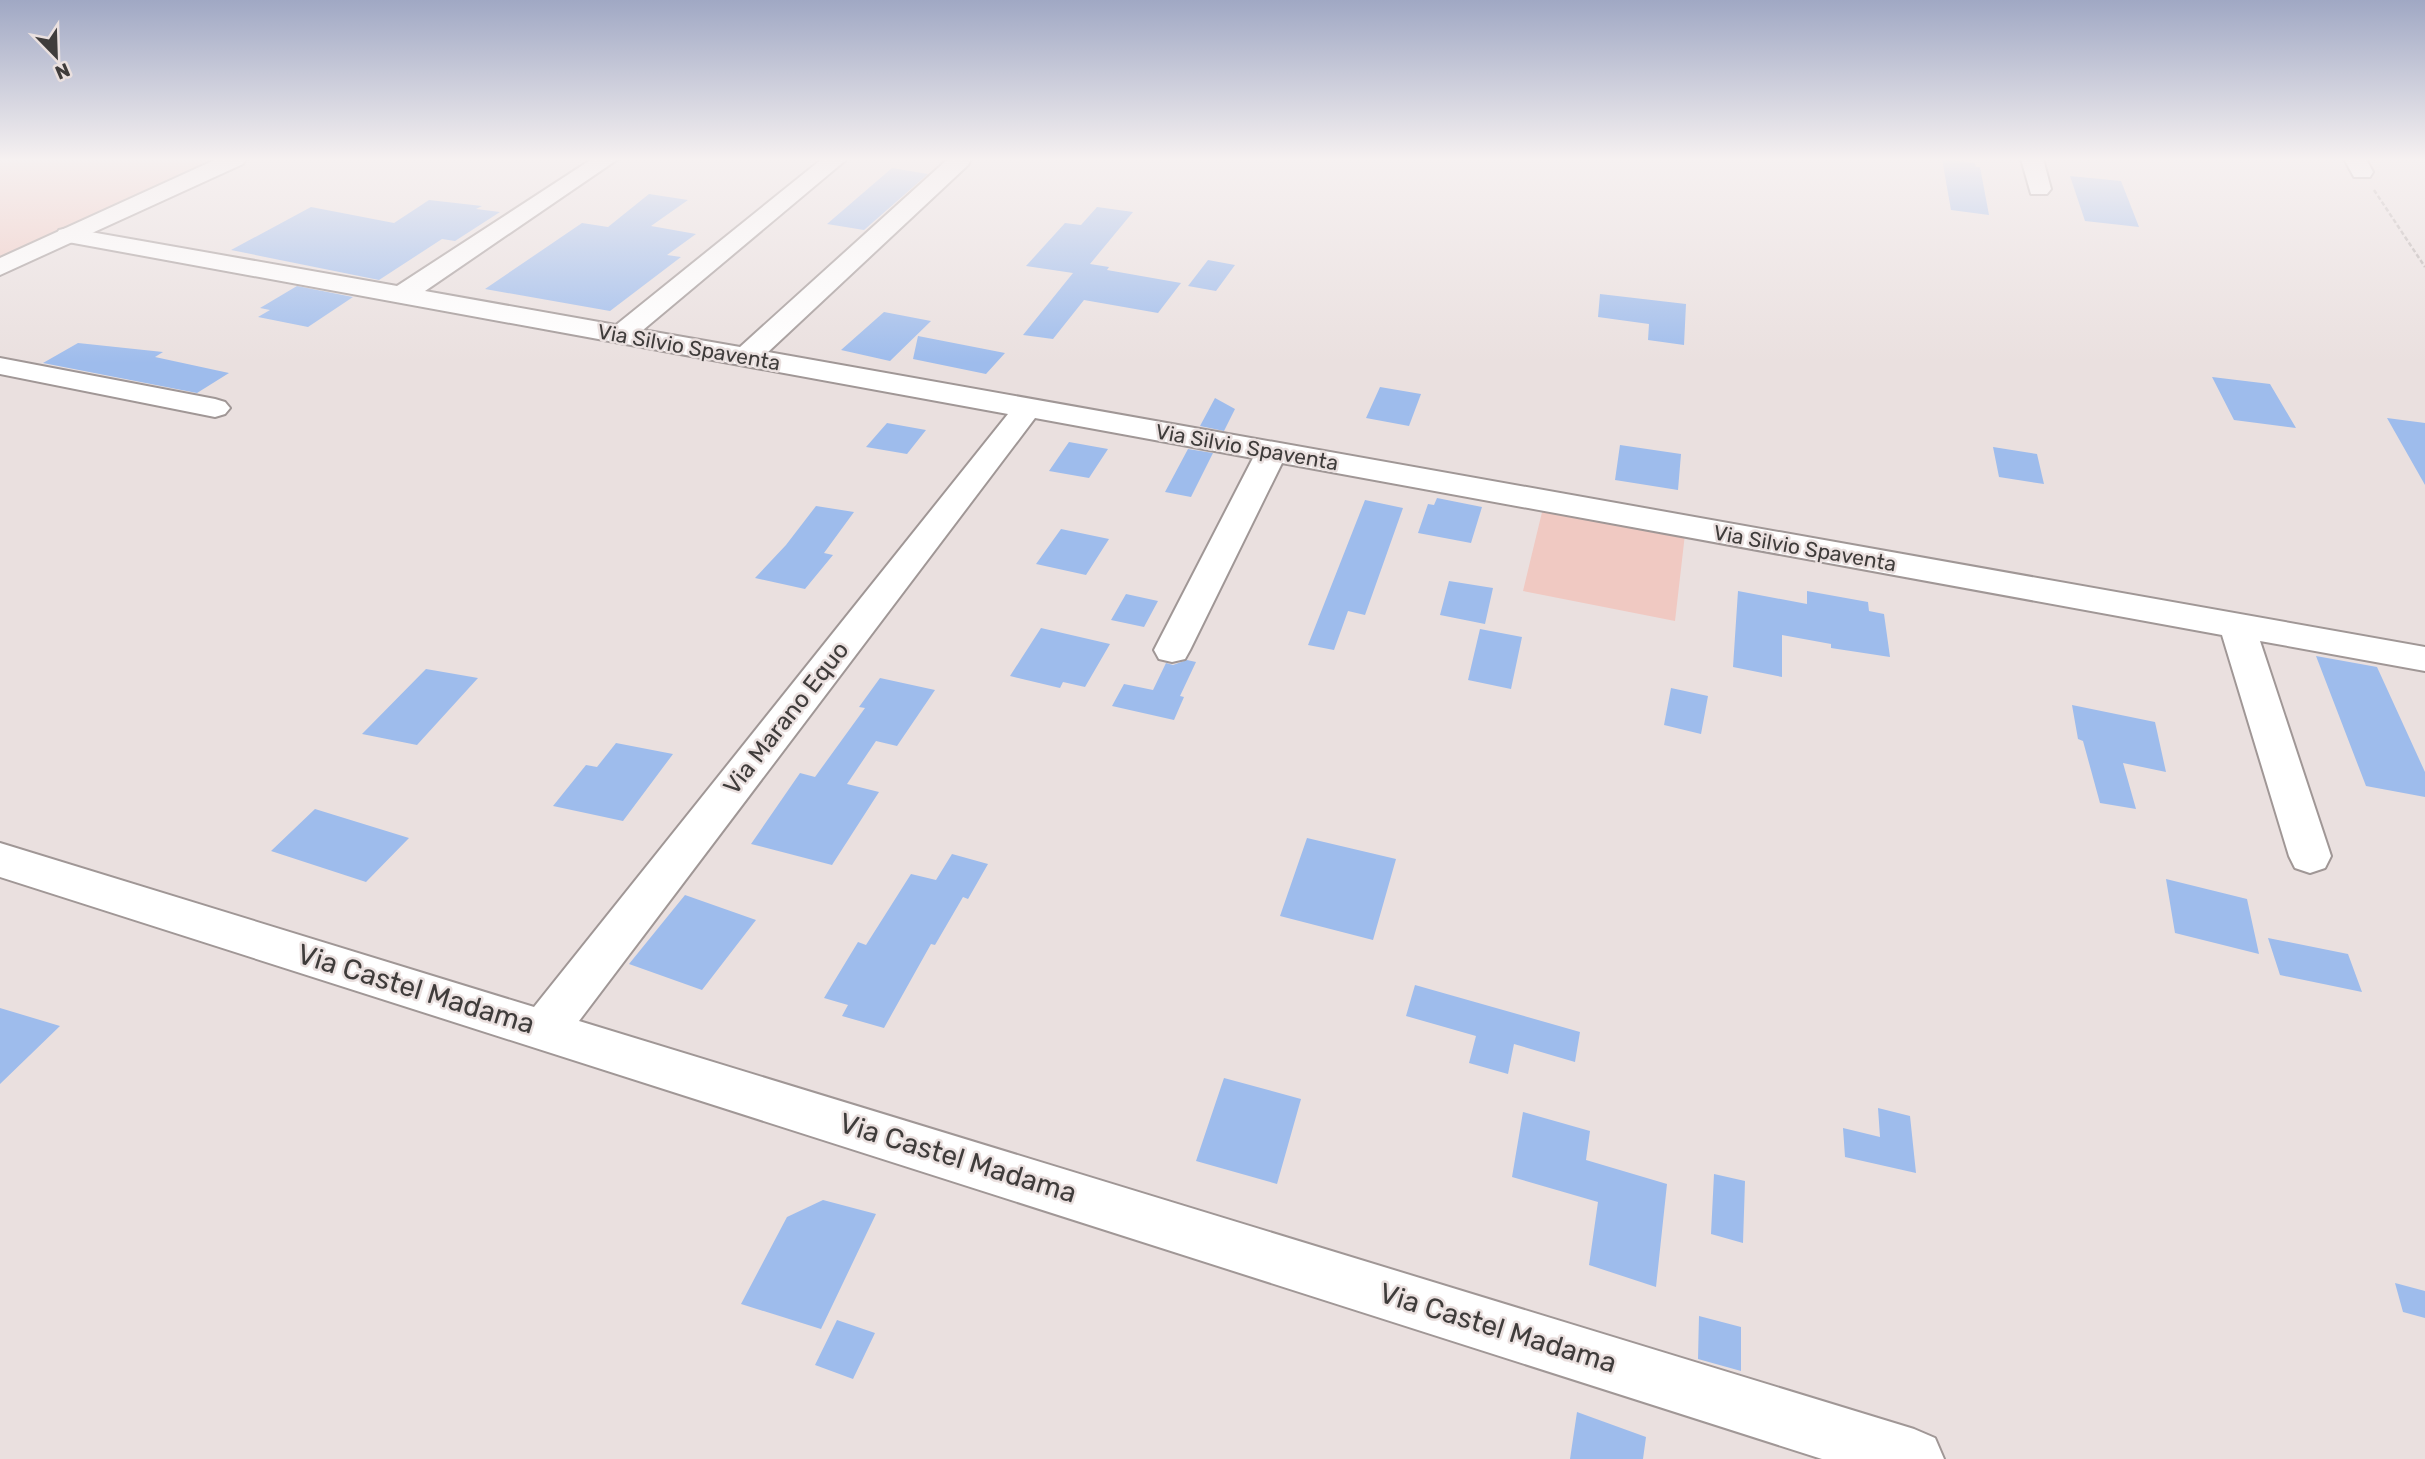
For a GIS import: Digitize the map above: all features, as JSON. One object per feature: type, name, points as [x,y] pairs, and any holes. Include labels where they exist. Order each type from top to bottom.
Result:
[{"type":"street","points":[[0,267],[85,227]]},
{"type":"street","points":[[401,295],[504,227]]},
{"type":"street","points":[[620,335],[752,227]]},
{"type":"street","points":[[746,357],[887,227]]},
{"type":"street","name":"Via Silvio Spaventa","points":[[68,235],[2425,659]]},
{"type":"street","points":[[0,366],[215,408]]},
{"type":"street","name":"Via Marano Equo","points":[[545,1029],[1028,408]]},
{"type":"street","points":[[1172,650],[1272,452]]},
{"type":"street","points":[[2237,625],[2310,856]]},
{"type":"street","name":"Via Castel Madama","points":[[0,860],[1914,1459]]},
{"type":"path","points":[[2399,227],[2425,267]]},
{"type":"shaded area","points":[[0,227],[80,227],[0,264]]},
{"type":"shaded area","points":[[1543,508],[1685,534],[1675,621],[1523,591]]},
{"type":"building","points":[[274,227],[477,227],[455,241],[442,239],[379,280],[231,250]]},
{"type":"building","points":[[576,227],[657,227],[696,234],[667,255],[681,257],[610,311],[485,289]]},
{"type":"building","points":[[846,227],[867,227],[864,230]]},
{"type":"building","points":[[1061,227],[1121,227],[1090,264],[1109,267],[1107,270],[1181,283],[1158,313],[1084,300],[1053,339],[1023,335],[1073,273],[1026,266]]},
{"type":"building","points":[[1208,260],[1235,265],[1216,291],[1188,286]]},
{"type":"building","points":[[297,286],[353,297],[308,327],[258,317],[270,310],[260,308]]},
{"type":"building","points":[[1600,294],[1686,304],[1684,345],[1648,340],[1649,324],[1598,317]]},
{"type":"building","points":[[884,312],[931,321],[890,361],[841,350]]},
{"type":"building","points":[[918,336],[1005,353],[986,374],[913,359]]},
{"type":"building","points":[[78,343],[163,352],[155,357],[229,373],[197,393],[43,363]]},
{"type":"building","points":[[2212,377],[2270,384],[2296,428],[2234,420]]},
{"type":"building","points":[[1380,387],[1421,394],[1409,426],[1366,418]]},
{"type":"building","points":[[1215,398],[1235,409],[1224,431],[1200,426]]},
{"type":"building","points":[[2387,418],[2425,423],[2425,485]]},
{"type":"building","points":[[887,423],[926,430],[907,454],[866,447]]},
{"type":"building","points":[[1069,442],[1108,449],[1089,478],[1049,471]]},
{"type":"building","points":[[1620,445],[1681,454],[1678,490],[1615,480]]},
{"type":"building","points":[[1993,447],[2037,454],[2044,484],[1999,477]]},
{"type":"building","points":[[1188,449],[1213,453],[1191,497],[1165,492]]},
{"type":"building","points":[[1437,498],[1482,507],[1471,543],[1418,533],[1428,504],[1434,505]]},
{"type":"building","points":[[1365,500],[1403,508],[1365,615],[1348,611],[1334,650],[1308,645]]},
{"type":"building","points":[[816,506],[854,512],[824,553],[833,555],[805,589],[755,578],[786,545]]},
{"type":"building","points":[[1061,529],[1109,539],[1086,575],[1036,564]]},
{"type":"building","points":[[1449,581],[1493,588],[1485,624],[1440,615]]},
{"type":"building","points":[[1738,591],[1807,604],[1807,591],[1868,602],[1869,611],[1884,614],[1890,657],[1831,648],[1831,644],[1782,635],[1782,677],[1733,667]]},
{"type":"building","points":[[1126,594],[1158,601],[1144,627],[1111,620]]},
{"type":"building","points":[[1041,628],[1110,644],[1085,687],[1063,682],[1060,688],[1010,676]]},
{"type":"building","points":[[1480,629],[1522,637],[1511,689],[1468,680]]},
{"type":"building","points":[[2316,656],[2377,667],[2425,772],[2425,797],[2366,786]]},
{"type":"building","points":[[1187,660],[1196,662],[1180,696],[1184,697],[1174,720],[1112,706],[1124,684],[1153,690],[1166,663],[1173,665]]},
{"type":"building","points":[[426,669],[478,678],[417,745],[362,734]]},
{"type":"building","points":[[880,678],[935,690],[897,746],[876,741],[847,784],[879,792],[832,865],[751,844],[800,773],[815,777],[865,708],[859,707]]},
{"type":"building","points":[[1671,688],[1708,696],[1701,734],[1664,725]]},
{"type":"building","points":[[2072,705],[2155,722],[2166,772],[2123,763],[2136,809],[2100,803],[2083,741],[2078,739]]},
{"type":"building","points":[[616,743],[673,754],[623,821],[553,806],[586,765],[597,767]]},
{"type":"building","points":[[315,809],[409,838],[366,882],[271,851]]},
{"type":"building","points":[[1307,838],[1396,859],[1373,940],[1280,916]]},
{"type":"building","points":[[952,854],[988,864],[968,899],[963,897],[935,945],[931,944],[884,1028],[842,1016],[848,1005],[824,998],[858,942],[866,945],[911,874],[936,880]]},
{"type":"building","points":[[2166,879],[2247,899],[2259,954],[2175,933]]},
{"type":"building","points":[[685,895],[756,920],[702,990],[629,964]]},
{"type":"building","points":[[2268,938],[2348,954],[2362,992],[2280,975]]},
{"type":"building","points":[[1415,985],[1580,1032],[1575,1062],[1514,1044],[1508,1074],[1469,1063],[1476,1036],[1406,1016]]},
{"type":"building","points":[[0,1008],[60,1026],[0,1084]]},
{"type":"building","points":[[1224,1078],[1301,1099],[1277,1184],[1196,1161]]},
{"type":"building","points":[[1878,1108],[1910,1116],[1916,1173],[1845,1157],[1843,1128],[1880,1137]]},
{"type":"building","points":[[1523,1112],[1590,1131],[1586,1160],[1667,1184],[1656,1287],[1589,1265],[1598,1202],[1512,1177]]},
{"type":"building","points":[[1714,1174],[1745,1181],[1743,1243],[1711,1234]]},
{"type":"building","points":[[823,1200],[876,1214],[821,1329],[741,1304],[787,1217]]},
{"type":"building","points":[[2395,1283],[2425,1291],[2425,1318],[2403,1312]]},
{"type":"building","points":[[1699,1316],[1741,1327],[1741,1371],[1698,1359]]},
{"type":"building","points":[[837,1320],[875,1333],[853,1379],[815,1365]]},
{"type":"building","points":[[1577,1412],[1646,1437],[1643,1459],[1570,1459]]}]
